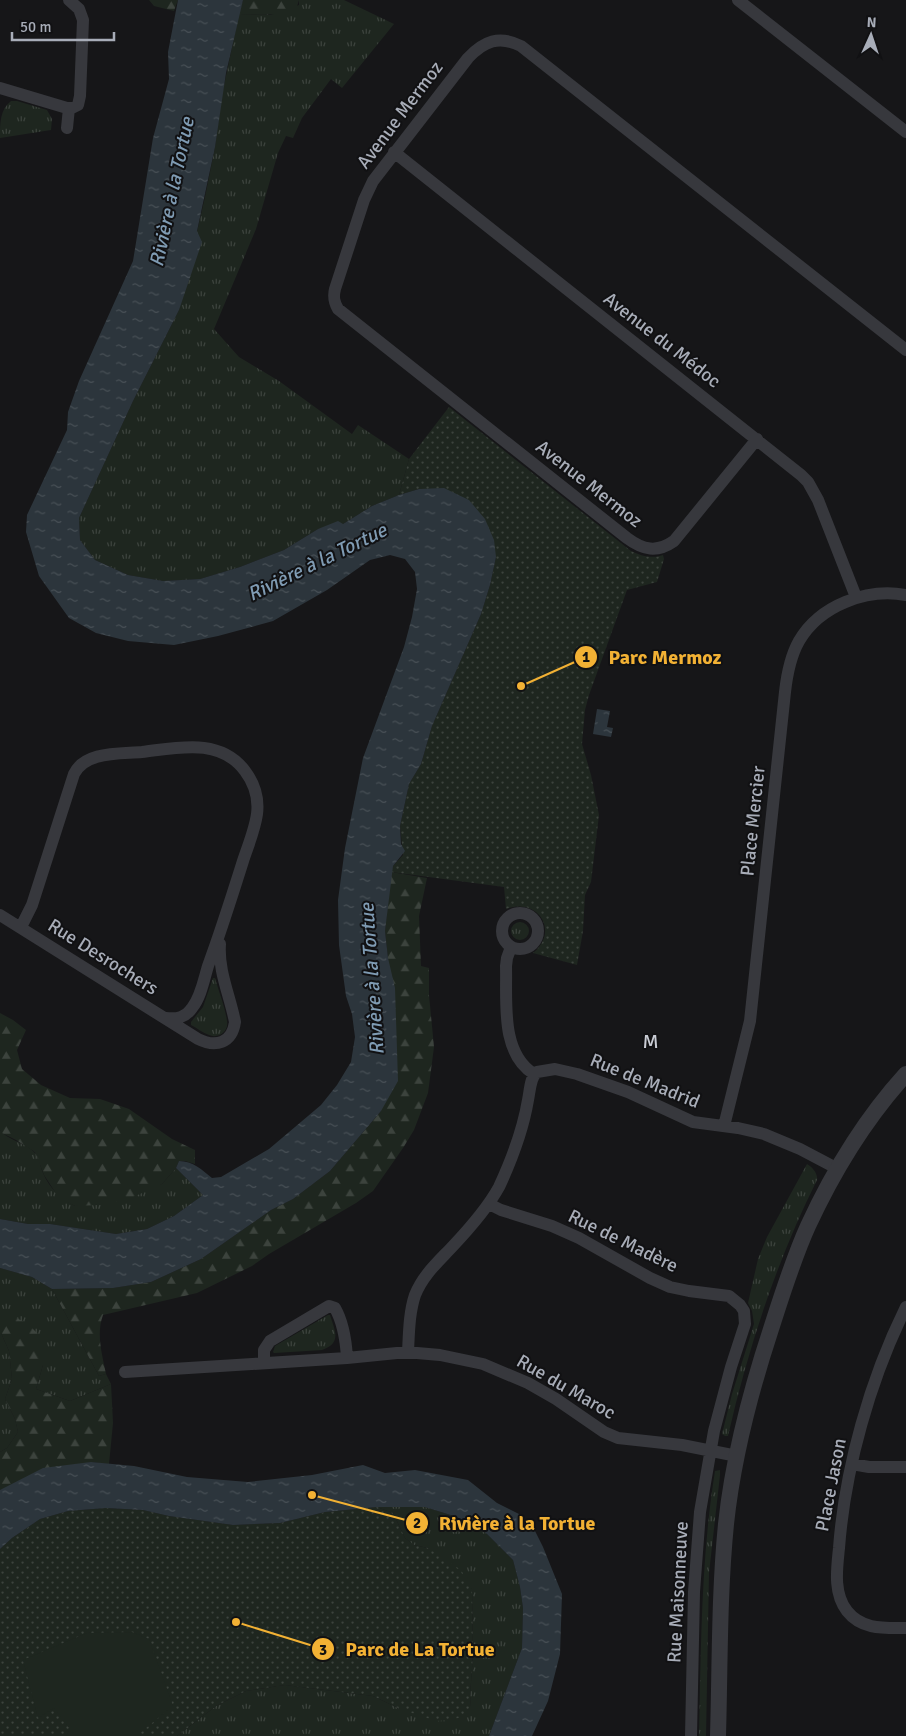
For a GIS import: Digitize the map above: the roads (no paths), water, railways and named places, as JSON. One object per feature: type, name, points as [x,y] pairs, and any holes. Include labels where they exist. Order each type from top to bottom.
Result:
[{"type":"street","points":[[0,88],[69,108],[75,107],[79,100],[83,20],[79,10],[69,0]]},
{"type":"street","points":[[738,0],[906,132]]},
{"type":"street","name":"Avenue Mermoz","points":[[757,439],[674,541],[660,548],[644,548],[628,538],[338,309],[333,295],[369,189],[394,152],[474,51],[482,45],[489,42],[508,41],[528,52],[906,350]]},
{"type":"street","points":[[67,128],[69,108]]},
{"type":"street","name":"Avenue du Médoc","points":[[394,152],[794,468],[808,482],[818,500],[856,597]]},
{"type":"street","name":"Place Mercier","points":[[724,1126],[750,1021],[789,665],[800,640],[808,628],[834,608],[856,597],[888,592],[906,594]]},
{"type":"street","name":"Rue Desrochers","points":[[21,927],[32,905],[74,774],[82,763],[98,756],[189,747],[202,747],[220,752],[236,761],[252,782],[255,791],[257,804],[254,825],[221,934],[195,1004],[182,1018],[166,1018]]},
{"type":"street","name":"Rue Desrochers","points":[[0,915],[207,1043],[215,1044],[229,1037],[234,1030],[235,1022],[220,961],[221,934]]},
{"type":"street","points":[[408,1352],[410,1317],[419,1286],[430,1269],[489,1204],[510,1161],[519,1136],[534,1074],[522,1063],[510,1041],[506,966],[508,952],[511,947]]},
{"type":"street","name":"Rue de Madrid","points":[[534,1074],[543,1070],[576,1074],[628,1092],[686,1120],[746,1130],[781,1140],[838,1169]]},
{"type":"street","points":[[718,1736],[724,1549],[737,1456],[756,1375],[786,1283],[808,1227],[838,1169],[866,1125],[906,1074]]},
{"type":"street","name":"Rue de Madère","points":[[489,1204],[580,1238],[660,1283],[689,1291],[722,1294],[735,1300],[740,1305],[744,1311],[745,1324],[725,1389],[710,1450]]},
{"type":"street","points":[[264,1363],[264,1350],[270,1340],[329,1306],[336,1308],[339,1315],[345,1339],[347,1358]]},
{"type":"street","name":"Place Jason","points":[[906,1307],[872,1393],[852,1464],[839,1545],[837,1577],[839,1595],[846,1610],[864,1624],[877,1628],[906,1628]]},
{"type":"street","name":"Rue du Maroc","points":[[125,1372],[347,1358],[408,1352],[440,1355],[469,1361],[513,1376],[556,1399],[604,1432],[618,1438],[682,1445],[737,1456]]},
{"type":"street","name":"Rue Maisonneuve","points":[[691,1736],[696,1554],[700,1512],[710,1450]]},
{"type":"street","points":[[852,1464],[869,1467],[906,1467]]},
{"type":"water","points":[[178,0],[243,0],[226,73],[215,147],[197,231],[202,242],[179,310],[133,401],[79,518],[80,540],[95,560],[128,575],[163,581],[200,579],[240,567],[284,550],[318,529],[338,521],[343,524],[372,506],[399,495],[419,489],[444,488],[469,500],[485,519],[494,540],[496,557],[481,614],[432,726],[421,764],[409,784],[400,826],[401,844],[405,851],[393,866],[385,931],[388,958],[395,988],[398,1081],[381,1111],[330,1171],[293,1199],[271,1210],[201,1259],[151,1282],[113,1288],[52,1289],[32,1277],[0,1268],[0,1219],[116,1234],[147,1229],[174,1216],[203,1195],[176,1168],[179,1161],[193,1164],[212,1178],[221,1177],[269,1149],[321,1105],[337,1085],[351,1062],[355,1037],[352,1014],[346,996],[339,945],[338,900],[345,848],[363,758],[404,647],[417,589],[415,572],[405,559],[390,555],[370,560],[327,590],[273,621],[218,636],[174,645],[128,641],[96,633],[69,618],[39,576],[26,532],[27,515],[67,430],[68,412],[79,381],[133,261],[153,138],[169,79],[168,52]]},
{"type":"water","points":[[597,709],[610,711],[607,727],[613,728],[611,737],[593,734]]},
{"type":"water","points":[[91,1462],[134,1466],[187,1477],[248,1482],[312,1475],[363,1465],[385,1473],[415,1470],[468,1480],[497,1503],[521,1515],[534,1529],[562,1594],[560,1654],[548,1701],[532,1736],[489,1736],[522,1648],[523,1608],[513,1560],[486,1533],[457,1517],[425,1507],[377,1507],[325,1512],[280,1523],[233,1525],[169,1516],[143,1510],[106,1508],[68,1511],[40,1519],[12,1538],[0,1549],[0,1490],[43,1468]]},
{"type":"place","name":"Parc Mermoz","points":[[521,686]]},
{"type":"place","name":"Rivière à la Tortue","points":[[312,1495]]},
{"type":"place","name":"Parc de La Tortue","points":[[236,1622]]},
{"type":"district","name":"M","points":[[651,1041]]}]
